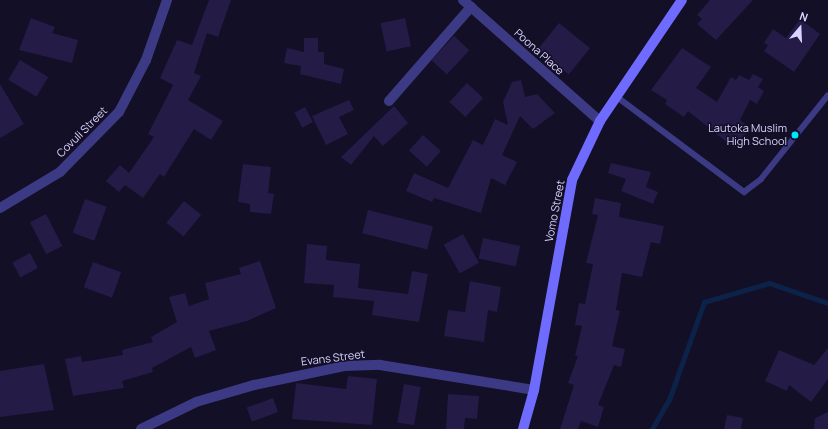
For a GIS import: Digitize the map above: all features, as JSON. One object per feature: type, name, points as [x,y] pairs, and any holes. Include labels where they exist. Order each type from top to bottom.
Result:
[{"type":"main road","name":"Vomo Street","points":[[523,429],[534,390],[572,180],[600,121],[682,0]]},
{"type":"street","name":"Covuli Street","points":[[0,208],[60,172],[119,112],[146,60],[167,0]]},
{"type":"street","name":"Poona Place","points":[[463,0],[600,121]]},
{"type":"street","points":[[389,101],[471,7]]},
{"type":"street","name":"Evans Street","points":[[141,429],[196,402],[254,385],[344,366],[380,365],[534,390]]},
{"type":"lane","points":[[616,97],[744,192],[761,179],[828,95]]},
{"type":"building","points":[[209,0],[231,0],[218,37],[207,33],[194,73],[201,76],[188,100],[223,121],[211,140],[194,129],[164,177],[160,174],[143,198],[125,185],[119,192],[106,181],[120,165],[129,173],[154,137],[148,134],[173,85],[160,78],[177,40],[192,45]]},
{"type":"building","points":[[710,0],[753,0],[716,40],[697,24],[702,19],[697,15]]},
{"type":"building","points":[[31,18],[55,27],[52,33],[78,40],[72,63],[19,50]]},
{"type":"building","points":[[405,18],[411,46],[387,52],[381,23]]},
{"type":"building","points":[[800,19],[820,34],[794,72],[764,51],[768,45],[764,43],[773,29],[786,38]]},
{"type":"building","points":[[559,23],[590,48],[569,75],[538,49]]},
{"type":"building","points":[[454,36],[469,50],[447,74],[431,60]]},
{"type":"building","points":[[304,38],[318,38],[318,52],[324,52],[324,64],[344,69],[341,84],[300,74],[301,66],[284,63],[287,48],[304,52]]},
{"type":"building","points":[[682,48],[711,67],[696,88],[717,102],[731,77],[736,80],[739,75],[749,80],[753,74],[763,79],[758,87],[764,91],[757,104],[750,100],[740,120],[750,128],[734,148],[688,111],[684,117],[665,104],[667,100],[651,90]]},
{"type":"building","points":[[20,60],[48,77],[36,97],[8,80]]},
{"type":"building","points":[[521,80],[525,97],[537,94],[555,113],[533,129],[520,116],[502,155],[517,162],[505,185],[491,178],[481,213],[434,198],[432,202],[406,191],[414,173],[448,188],[473,140],[483,145],[495,119],[508,125],[503,102],[512,82]]},
{"type":"building","points":[[467,83],[483,98],[465,117],[449,102]]},
{"type":"building","points":[[0,84],[24,124],[0,138]]},
{"type":"building","points":[[349,100],[354,110],[339,117],[348,134],[326,145],[312,116]]},
{"type":"building","points":[[394,106],[408,123],[383,146],[374,136],[351,165],[341,157]]},
{"type":"building","points":[[305,107],[313,122],[302,128],[294,113]]},
{"type":"building","points":[[423,135],[441,151],[427,167],[409,151]]},
{"type":"building","points":[[611,163],[651,172],[646,187],[658,192],[653,204],[621,191],[626,179],[608,173]]},
{"type":"building","points":[[243,164],[271,167],[268,193],[274,194],[271,214],[250,212],[250,204],[238,202]]},
{"type":"building","points":[[595,198],[621,203],[619,217],[664,226],[660,244],[651,242],[642,277],[622,273],[616,310],[620,311],[612,346],[625,349],[621,367],[614,365],[598,405],[604,407],[598,427],[581,421],[578,429],[560,429],[574,385],[568,383],[578,356],[575,356],[582,326],[575,325],[579,303],[585,304],[593,264],[586,263],[598,215],[592,214]]},
{"type":"building","points":[[85,199],[107,207],[94,241],[73,233]]},
{"type":"building","points":[[184,201],[201,215],[183,237],[166,223]]},
{"type":"building","points":[[368,210],[433,226],[427,249],[362,233]]},
{"type":"building","points":[[46,214],[62,246],[46,254],[30,222]]},
{"type":"building","points":[[463,234],[479,263],[460,274],[444,245]]},
{"type":"building","points":[[483,238],[520,246],[516,266],[479,259]]},
{"type":"building","points":[[307,244],[327,246],[326,260],[360,264],[358,288],[408,294],[412,271],[428,274],[419,322],[372,315],[374,301],[333,297],[334,285],[304,283]]},
{"type":"building","points":[[30,253],[38,268],[20,277],[12,262]]},
{"type":"building","points":[[260,261],[276,308],[247,321],[209,331],[216,350],[195,358],[191,347],[152,368],[153,372],[122,381],[124,388],[73,396],[65,359],[81,356],[82,362],[123,355],[122,350],[153,342],[151,337],[177,322],[169,297],[185,293],[189,306],[209,299],[205,283],[241,274],[239,268]]},
{"type":"building","points":[[93,262],[121,272],[112,298],[84,287]]},
{"type":"building","points":[[470,281],[501,287],[497,312],[488,310],[484,342],[444,336],[448,310],[465,312]]},
{"type":"building","points":[[828,348],[828,379],[811,402],[789,385],[787,391],[765,381],[779,350],[814,365]]},
{"type":"building","points":[[44,364],[54,410],[0,417],[0,371]]},
{"type":"building","points":[[348,376],[377,379],[372,425],[292,419],[296,383],[346,389]]},
{"type":"building","points":[[404,384],[421,387],[414,425],[397,422]]},
{"type":"building","points":[[448,394],[479,396],[477,419],[465,418],[464,429],[446,429]]},
{"type":"building","points":[[273,398],[278,412],[252,422],[247,408]]},
{"type":"building","points":[[828,412],[828,429],[814,429],[815,418]]},
{"type":"building","points":[[727,415],[743,418],[741,429],[724,429]]},
{"type":"waterway","points":[[652,429],[669,400],[704,302],[769,283],[828,303]]},
{"type":"place","name":"Lautoka Muslim High School","points":[[795,135]]}]
